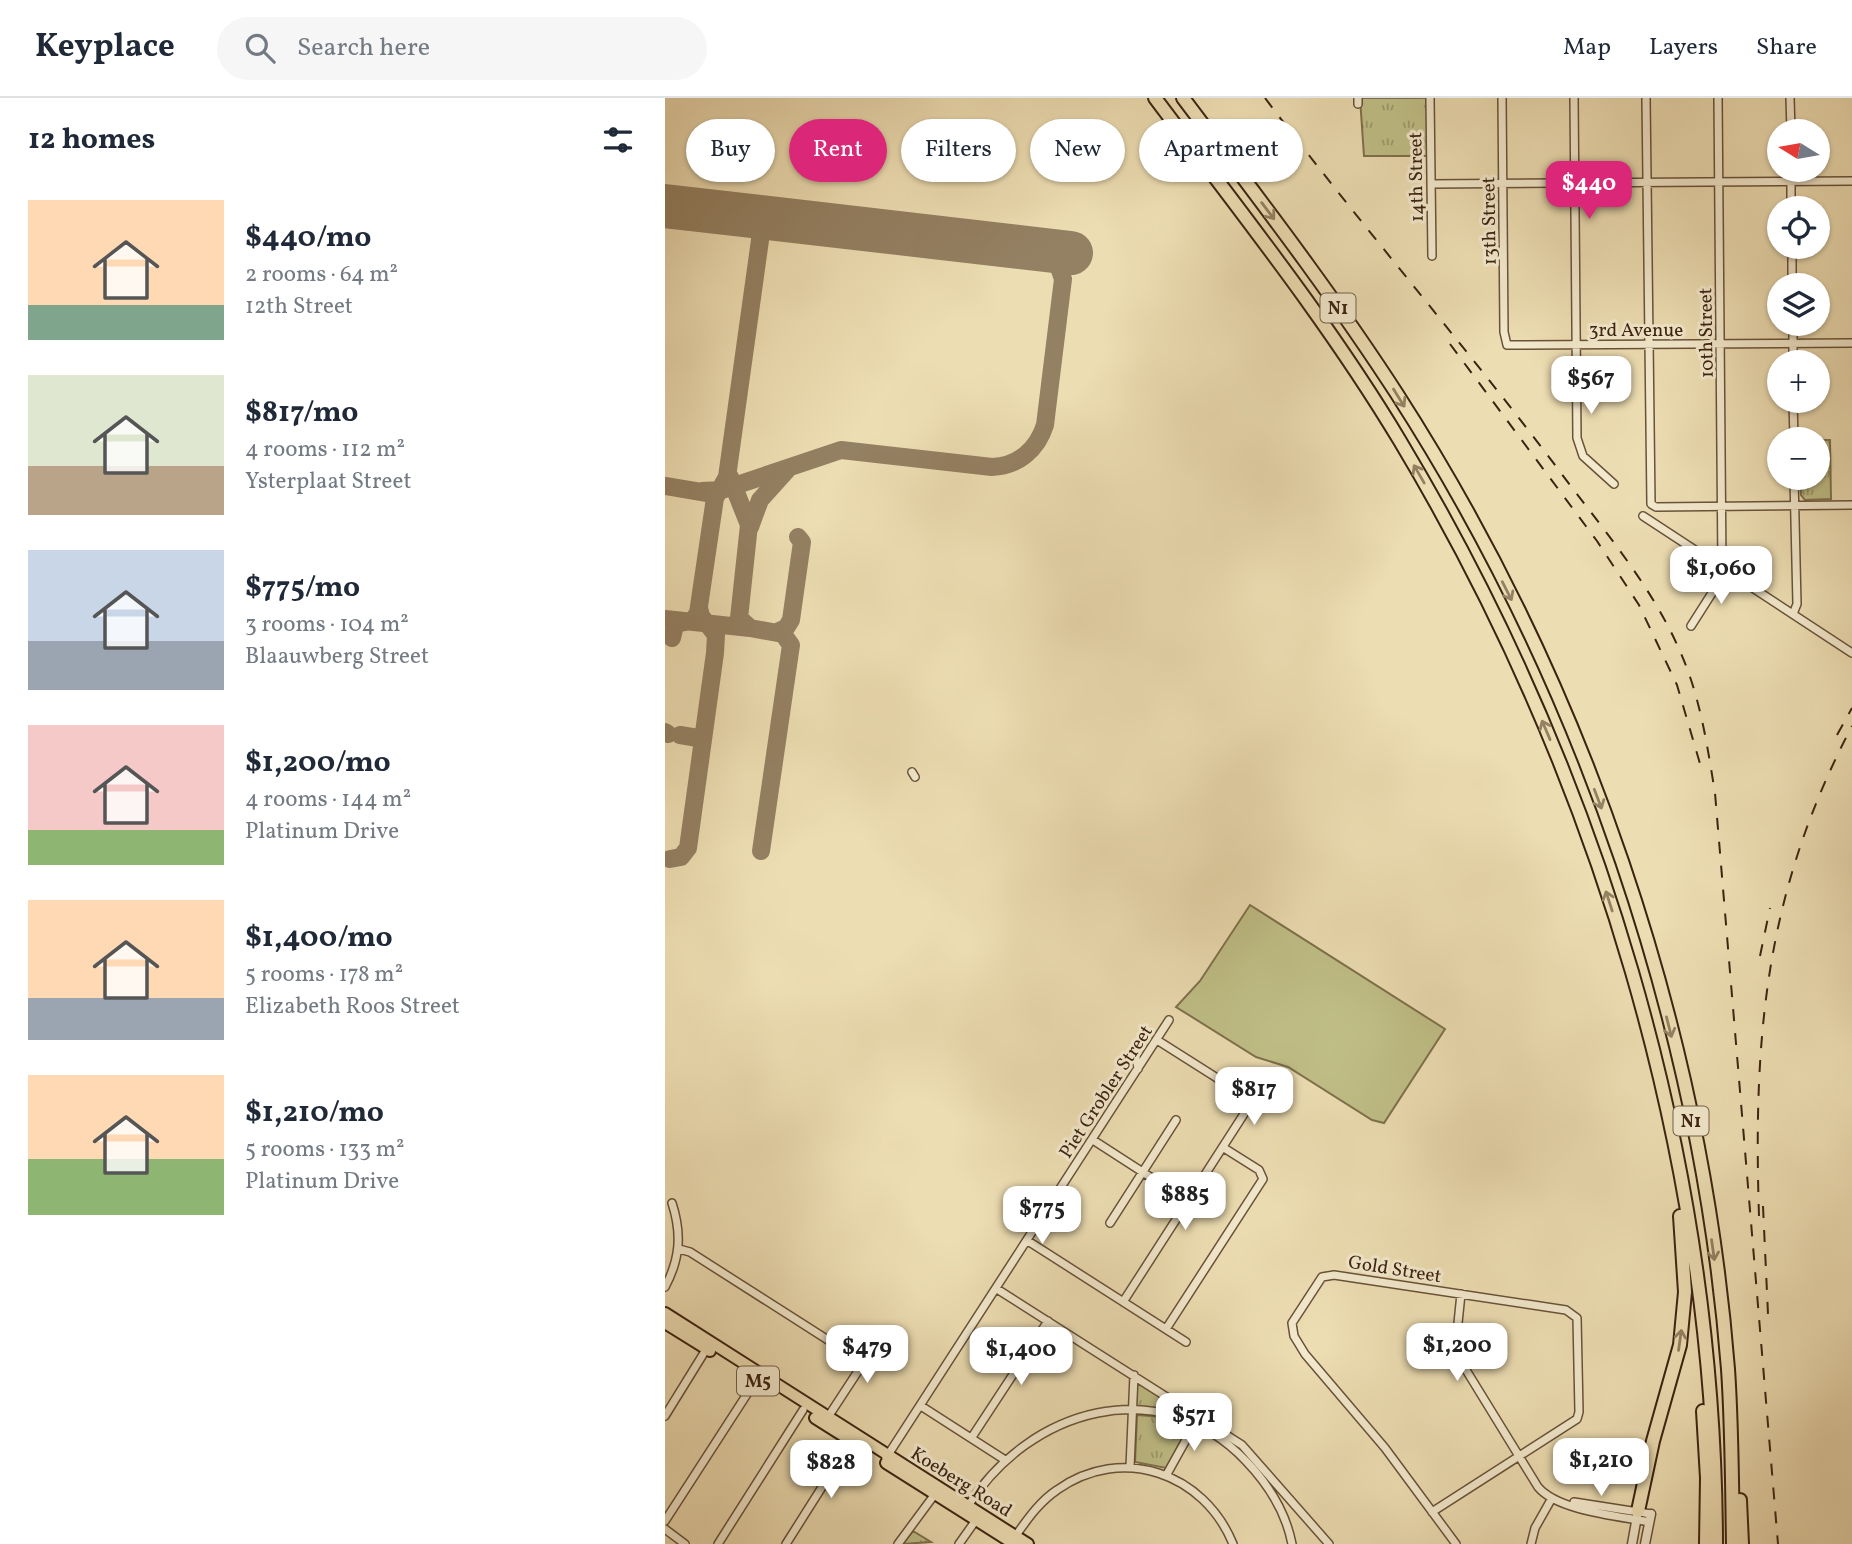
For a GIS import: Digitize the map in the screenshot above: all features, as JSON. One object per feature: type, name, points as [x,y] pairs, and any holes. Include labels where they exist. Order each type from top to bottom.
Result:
[{"type":"highway","name":"N1","points":[[1153,98],[1343,353],[1399,440],[1453,534],[1514,656],[1570,788],[1601,877],[1646,1029],[1677,1167],[1693,1251],[1712,1427],[1716,1544]]},
{"type":"highway","name":"N1","points":[[1183,98],[1310,268],[1398,396],[1479,535],[1531,638],[1577,743],[1617,851],[1652,961],[1692,1124],[1718,1283],[1730,1420],[1733,1544]]},
{"type":"highway","points":[[1644,1516],[1653,1441],[1680,1345],[1685,1292],[1677,1167]]},
{"type":"highway","points":[[1693,1251],[1693,1297],[1707,1478],[1706,1544]]},
{"type":"highway","points":[[1730,1420],[1738,1458],[1742,1544]]},
{"type":"main road","name":"Koeberg Road","points":[[665,1313],[709,1346],[828,1417],[853,1437]]},
{"type":"main road","name":"Koeberg Road","points":[[665,1323],[709,1346]]},
{"type":"main road","name":"Koeberg Road","points":[[758,1377],[803,1410],[968,1506],[1014,1541]]},
{"type":"main road","name":"Koeberg Road","points":[[886,1458],[976,1520],[1014,1541],[1028,1544]]},
{"type":"street","name":"14th Street","points":[[1430,98],[1431,256]]},
{"type":"street","name":"13th Street","points":[[1502,98],[1505,343]]},
{"type":"street","points":[[1574,98],[1579,448],[1583,456],[1614,484]]},
{"type":"street","points":[[1646,98],[1650,502],[1656,507],[1852,505]]},
{"type":"street","name":"10th Street","points":[[1718,98],[1724,569]]},
{"type":"street","points":[[1790,98],[1791,119]]},
{"type":"street","points":[[1431,184],[1767,180]]},
{"type":"street","points":[[1831,181],[1852,181]]},
{"type":"street","points":[[1793,336],[1793,350]]},
{"type":"street","name":"3rd Avenue","points":[[1505,343],[1852,343]]},
{"type":"street","points":[[1793,614],[1797,604],[1794,490]]},
{"type":"street","points":[[1643,516],[1852,653]]},
{"type":"street","points":[[1691,626],[1724,569]]},
{"type":"street","name":"Piet Grobler Street","points":[[886,1458],[1170,1020]]},
{"type":"street","points":[[1123,1302],[1224,1148],[1249,1107],[1250,1100],[1157,1040]]},
{"type":"street","points":[[1135,1052],[1139,1069]]},
{"type":"street","points":[[1110,1223],[1176,1120]]},
{"type":"street","points":[[1093,1140],[1189,1202]]},
{"type":"street","points":[[1165,1329],[1263,1179],[1259,1171],[1224,1148]]},
{"type":"street","points":[[665,1287],[679,1248],[678,1225],[672,1203]]},
{"type":"street","points":[[1028,1241],[1186,1342]]},
{"type":"street","points":[[679,1248],[690,1252],[864,1363]]},
{"type":"street","name":"Gold Street","points":[[1456,1544],[1385,1448],[1305,1354],[1294,1336],[1292,1323],[1318,1282],[1328,1275],[1566,1310],[1577,1318],[1577,1419],[1519,1457]]},
{"type":"street","points":[[997,1289],[1134,1375],[1238,1453],[1268,1489],[1283,1514],[1292,1544]]},
{"type":"street","points":[[1461,1294],[1455,1352],[1538,1487],[1556,1499],[1644,1516]]},
{"type":"street","points":[[972,1437],[1048,1321]]},
{"type":"street","points":[[828,1417],[881,1336]]},
{"type":"street","points":[[665,1416],[709,1346]]},
{"type":"street","points":[[1130,1466],[1134,1375]]},
{"type":"street","points":[[665,1521],[758,1377]]},
{"type":"street","points":[[921,1405],[1005,1460]]},
{"type":"street","points":[[718,1544],[803,1410]]},
{"type":"street","points":[[968,1506],[1005,1460],[1030,1440],[1063,1422],[1102,1412],[1132,1410],[1164,1413],[1197,1420],[1242,1446],[1277,1482],[1329,1544]]},
{"type":"street","points":[[1167,1474],[1197,1420]]},
{"type":"street","points":[[786,1544],[853,1437]]},
{"type":"street","points":[[1432,1511],[1519,1457]]},
{"type":"street","points":[[1014,1541],[1037,1508],[1065,1485],[1100,1470],[1130,1466],[1167,1474],[1189,1486],[1208,1503],[1233,1544]]},
{"type":"street","points":[[1268,1489],[1277,1482]]},
{"type":"street","points":[[898,1544],[935,1494]]},
{"type":"street","points":[[1531,1544],[1536,1524],[1556,1499]]},
{"type":"street","points":[[1632,1544],[1644,1516]]},
{"type":"street","points":[[1644,1516],[1645,1544]]},
{"type":"street","points":[[959,1544],[976,1520]]},
{"type":"street","points":[[665,1529],[685,1544]]},
{"type":"green space","points":[[1360,98],[1427,98],[1428,156],[1364,156]]},
{"type":"green space","points":[[1830,440],[1831,499],[1805,500],[1801,490],[1830,490]]},
{"type":"green space","points":[[1250,905],[1445,1029],[1384,1123],[1372,1120],[1288,1067],[1256,1057],[1176,1007],[1200,981]]},
{"type":"green space","points":[[1137,1381],[1189,1415],[1189,1417],[1136,1407]]},
{"type":"green space","points":[[1137,1415],[1164,1417],[1189,1426],[1166,1468],[1135,1462]]},
{"type":"green space","points":[[913,1531],[931,1542],[903,1544]]},
{"type":"taxiway","points":[[741,215],[757,223],[760,237]]},
{"type":"taxiway","points":[[685,622],[693,620],[698,613],[715,498],[727,477],[761,233],[769,222],[789,220]]},
{"type":"taxiway","points":[[702,491],[722,490],[841,450],[992,467],[1010,464],[1025,455],[1037,442],[1045,425],[1063,279],[1056,259],[1037,249]]},
{"type":"taxiway","points":[[750,527],[760,500],[787,470]]},
{"type":"taxiway","points":[[730,477],[749,525],[739,618],[750,628],[783,634],[791,645],[761,851]]},
{"type":"taxiway","points":[[665,486],[713,494]]},
{"type":"taxiway","points":[[777,632],[786,628],[791,620],[802,542],[798,537]]},
{"type":"taxiway","points":[[670,859],[681,857],[688,848],[715,653],[716,635],[701,616],[699,608]]},
{"type":"taxiway","points":[[665,619],[750,628]]},
{"type":"taxiway","points":[[672,638],[675,625],[683,622]]},
{"type":"taxiway","points":[[680,735],[698,738],[702,745]]},
{"type":"runway","points":[[665,206],[1071,253]]},
{"type":"railway","points":[[1265,98],[1608,534],[1654,601],[1686,666],[1702,720],[1715,793],[1778,1544]]},
{"type":"railway","points":[[1450,344],[1597,541],[1639,605],[1677,685],[1703,774]]},
{"type":"railway","points":[[1837,735],[1852,708]]},
{"type":"railway","points":[[1759,1216],[1759,1086],[1771,964],[1783,905],[1800,846],[1823,787],[1852,726]]},
{"type":"railway","points":[[1760,956],[1770,908]]},
{"type":"railway","points":[[1763,1206],[1768,1314]]}]
